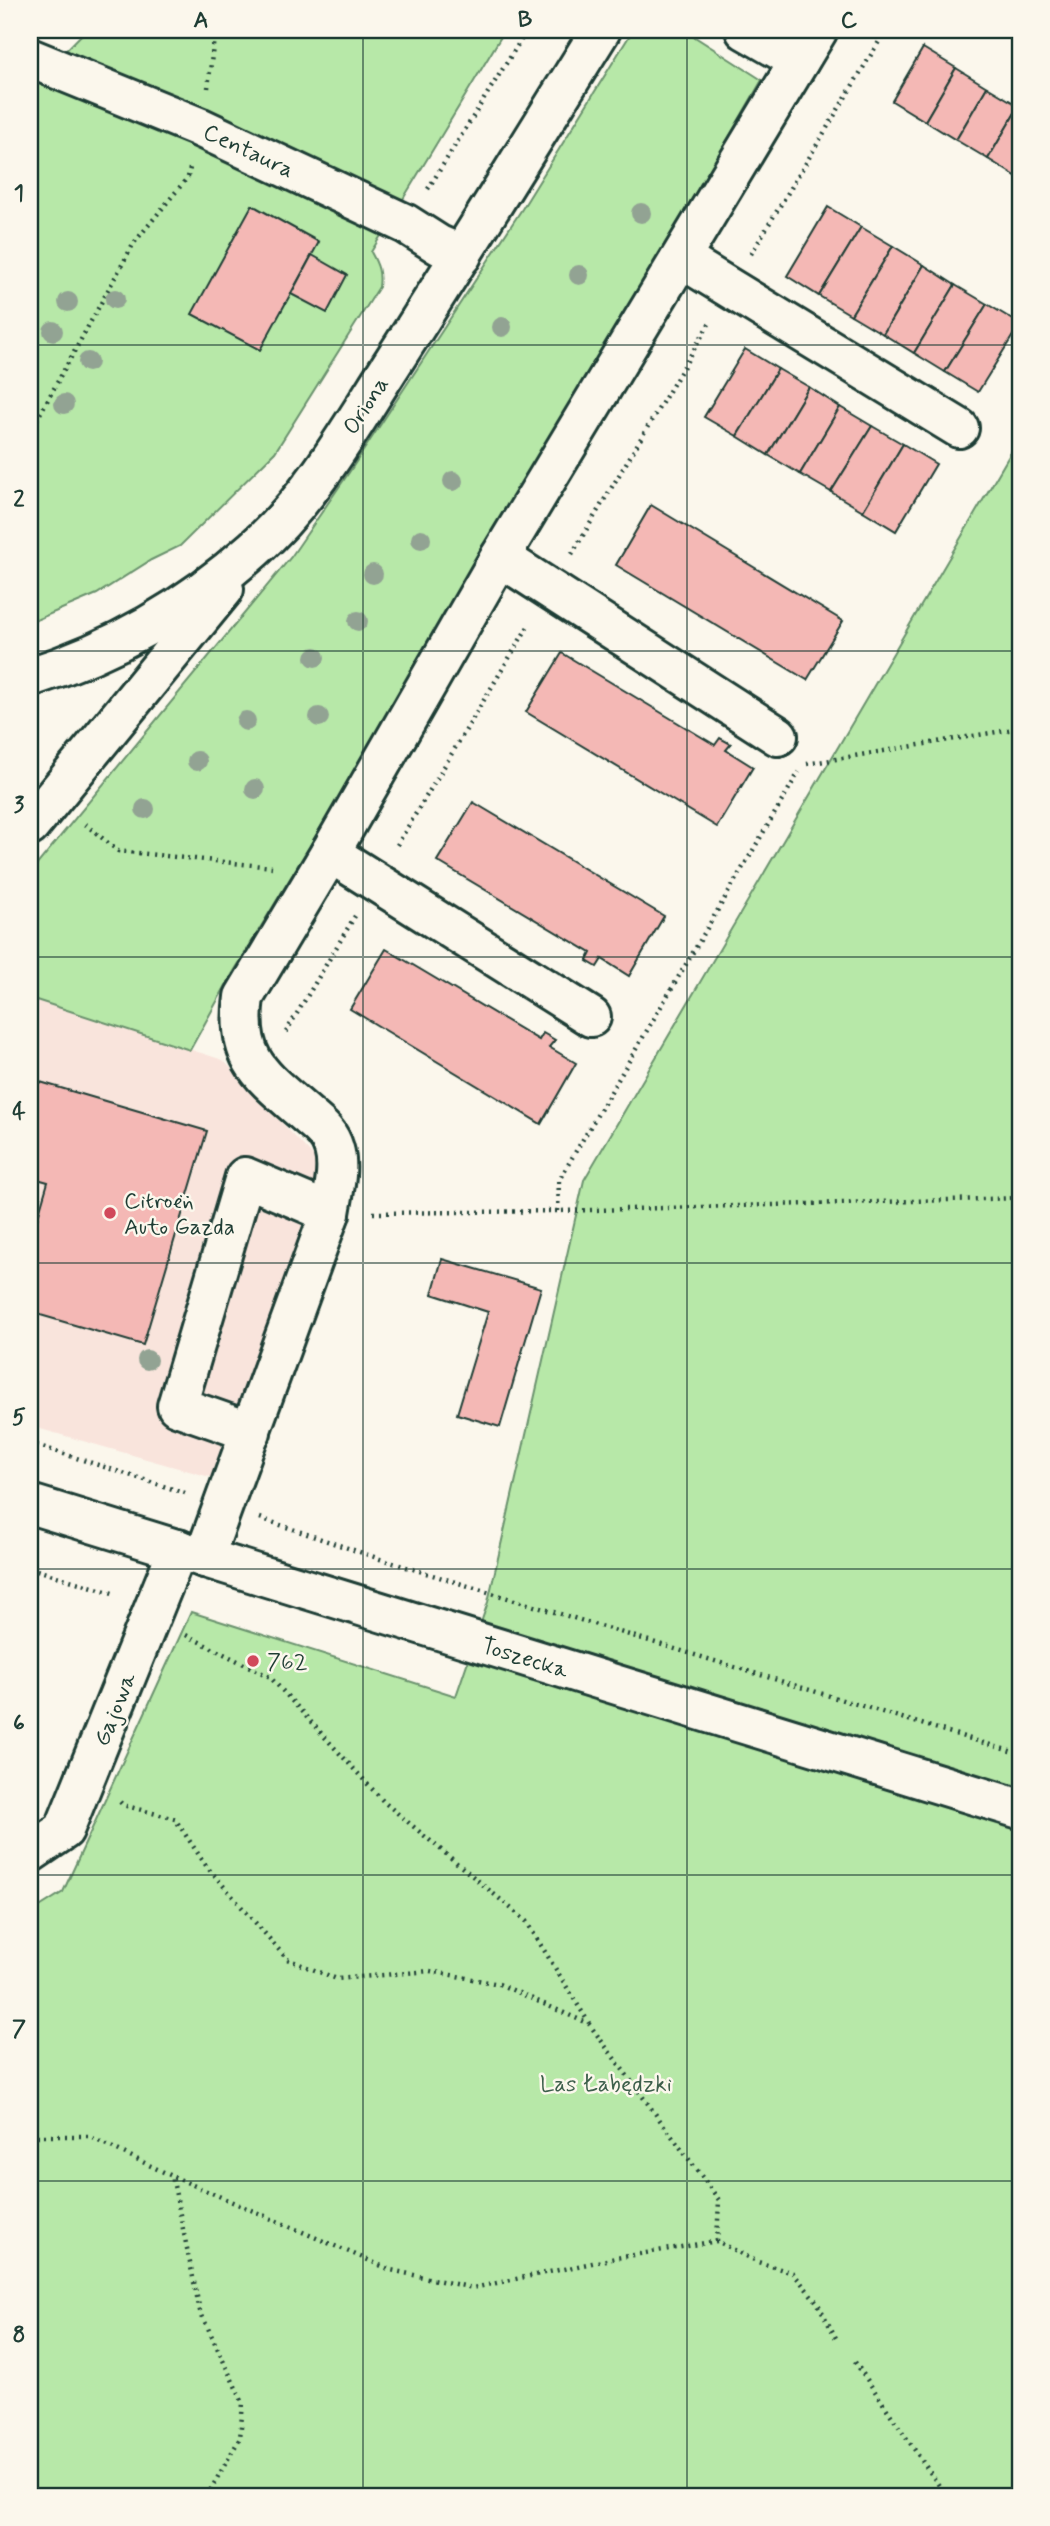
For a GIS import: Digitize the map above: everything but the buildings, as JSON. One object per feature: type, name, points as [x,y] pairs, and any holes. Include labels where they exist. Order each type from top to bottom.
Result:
[{"type":"street","points":[[30,44],[36,30]]},
{"type":"street","name":"Oriona","points":[[30,677],[95,652],[143,629],[199,595],[255,548],[284,518],[318,476],[462,255],[601,30]]},
{"type":"street","points":[[745,30],[808,45]]},
{"type":"street","name":"Gajowa","points":[[30,1853],[64,1830],[153,1612],[223,1505],[330,1213],[337,1163],[334,1148],[325,1130],[260,1074],[244,1044],[241,1020],[244,997],[500,557],[682,259],[808,45]]},
{"type":"street","name":"Centaura","points":[[30,58],[199,127],[405,224],[439,245],[462,255]]},
{"type":"street","points":[[682,259],[959,428]]},
{"type":"street","points":[[30,826],[188,635],[255,548]]},
{"type":"street","points":[[500,557],[778,736]]},
{"type":"street","points":[[324,863],[591,1017]]},
{"type":"street","points":[[251,1432],[177,1406],[245,1177],[330,1213]]},
{"type":"street","name":"Toszecka","points":[[30,1504],[1020,1809]]},
{"type":"path","points":[[30,432],[134,243],[188,177],[210,77],[215,30]]},
{"type":"path","points":[[427,191],[527,30]]},
{"type":"path","points":[[558,1211],[559,1180],[804,765],[1020,728]]},
{"type":"path","points":[[83,822],[118,851],[324,863]]},
{"type":"path","points":[[330,1213],[558,1211],[1020,1198]]},
{"type":"path","points":[[30,1443],[380,1559],[1020,1754]]},
{"type":"path","points":[[30,1568],[153,1612],[270,1677],[384,1802],[526,1921],[589,2024],[719,2200],[717,2241]]},
{"type":"path","points":[[89,1769],[123,1805],[176,1819],[207,1867],[287,1959],[337,1979],[429,1971],[499,1984],[589,2024]]},
{"type":"path","points":[[30,2136],[88,2136],[172,2176],[391,2270],[473,2288],[616,2258],[717,2241],[758,2262],[793,2273],[817,2302],[836,2338]]},
{"type":"path","points":[[172,2176],[200,2311],[243,2403],[240,2438],[206,2496]]},
{"type":"path","points":[[855,2362],[946,2496]]},
{"type":"shaded area","points":[[30,998],[223,1060],[326,1170],[217,1479],[30,1426]]},
{"type":"green space","points":[[86,30],[505,30],[371,252],[380,277],[379,287],[275,452],[180,546],[151,560],[97,594],[36,620],[30,620],[30,74],[39,78]]},
{"type":"green space","points":[[633,30],[684,30],[762,80],[546,454],[230,978],[190,1050],[30,998],[30,873],[291,557],[522,209]]},
{"type":"green space","name":"Las Łabędzki","points":[[1020,437],[1020,2496],[30,2496],[30,1913],[63,1892],[191,1612],[456,1696],[488,1602],[584,1180]]},
{"type":"place","name":"Citroën Auto Gazda","points":[[110,1213]]},
{"type":"place","name":"762","points":[[253,1661]]}]
